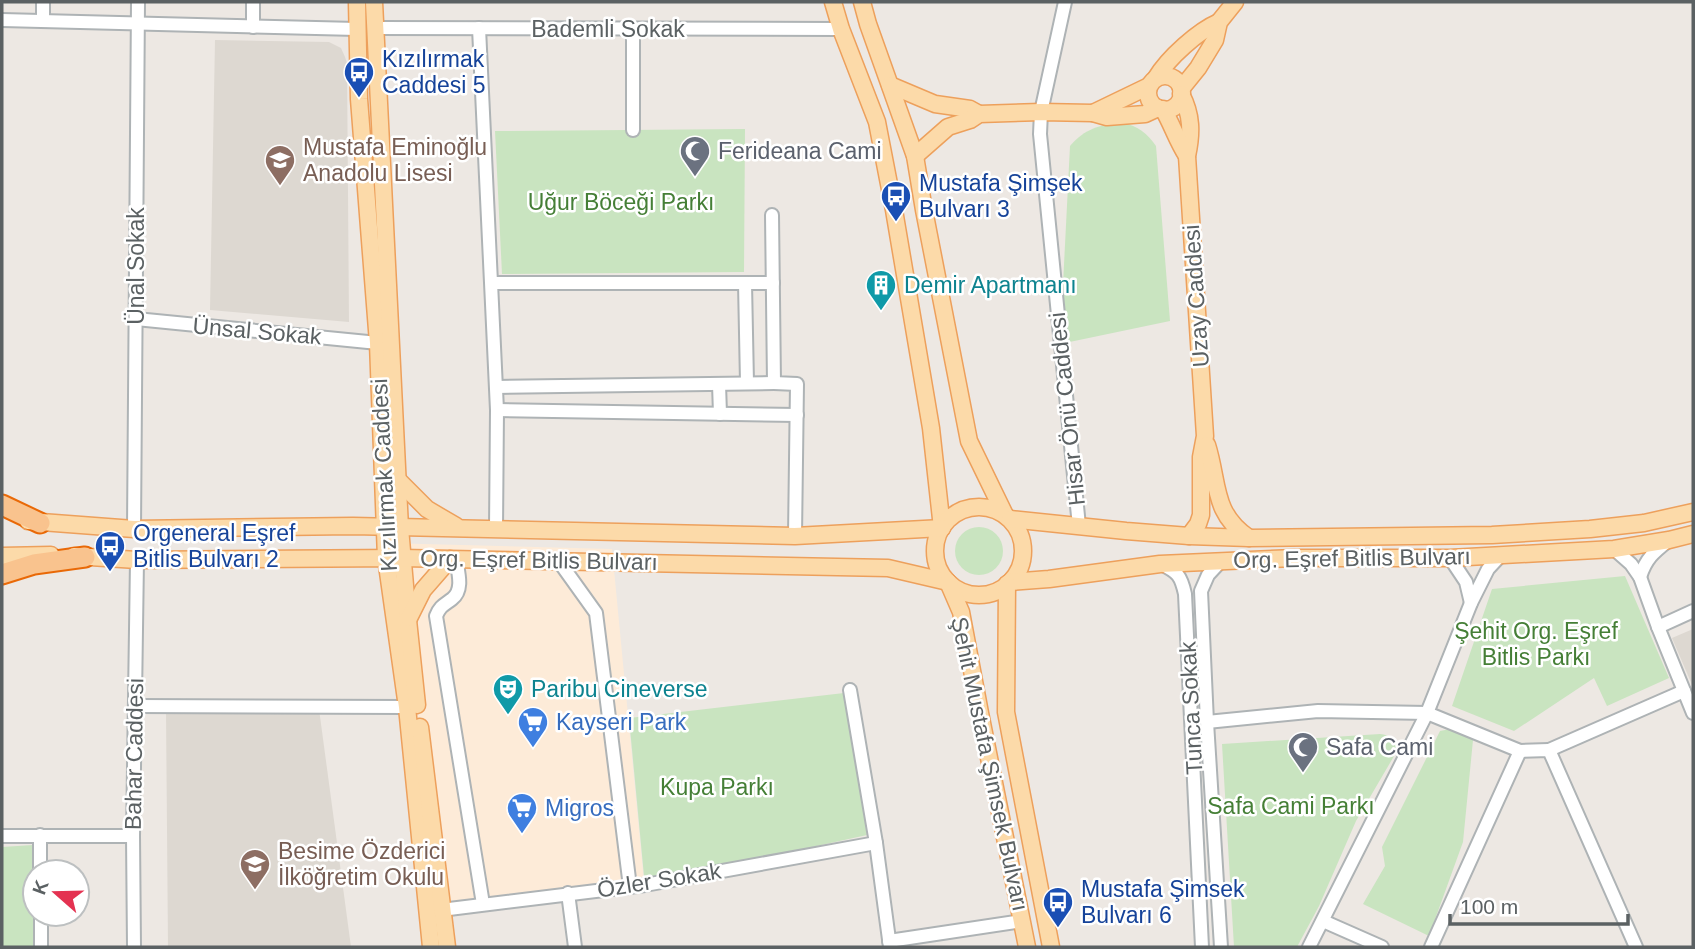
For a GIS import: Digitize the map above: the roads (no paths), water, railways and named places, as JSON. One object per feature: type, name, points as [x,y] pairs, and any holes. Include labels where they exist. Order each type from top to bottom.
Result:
[{"type":"highway","points":[[2,505],[40,523]]},
{"type":"highway","points":[[2,574],[42,562],[85,557]]},
{"type":"main road","name":"Kızılırmak Caddesi","points":[[357,2],[359,99],[394,558],[431,947]]},
{"type":"main road","name":"Kızılırmak Caddesi","points":[[374,2],[397,479],[392,528]]},
{"type":"main road","points":[[833,2],[841,30],[877,122],[931,428],[942,528]]},
{"type":"main road","points":[[862,2],[915,156],[969,440],[1008,517],[1016,527],[1023,546],[1021,565],[1009,583],[994,593],[964,593],[948,582],[937,566],[935,556],[937,536],[948,520],[974,507],[993,509],[1008,517]]},
{"type":"main road","points":[[890,85],[934,104],[970,109],[979,114],[1093,113],[1107,117],[1145,114],[1173,107],[1180,99],[1181,92],[1215,40],[1219,22],[1235,2]]},
{"type":"main road","points":[[1160,109],[1148,96],[1153,82],[1163,68],[1205,28],[1219,22]]},
{"type":"main road","points":[[1093,113],[1166,76],[1176,80],[1181,92]]},
{"type":"main road","name":"Uzay Caddesi","points":[[1181,92],[1188,106],[1190,119],[1187,156],[1205,436],[1201,515],[1189,536]]},
{"type":"main road","name":"Uzay Caddesi","points":[[1160,109],[1187,156]]},
{"type":"main road","points":[[915,156],[948,127],[979,114]]},
{"type":"main road","name":"Uzay Caddesi","points":[[1205,436],[1222,508],[1231,524],[1249,538]]},
{"type":"main road","points":[[397,479],[427,509],[462,528]]},
{"type":"main road","name":"Org. Eşref Bitlis Bulvarı","points":[[1008,517],[1189,536],[1249,538],[1492,535],[1644,523],[1693,512]]},
{"type":"main road","name":"Org. Eşref Bitlis Bulvarı","points":[[2,514],[40,523],[134,529],[353,526],[795,536],[942,528]]},
{"type":"main road","name":"Org. Eşref Bitlis Bulvarı","points":[[1009,583],[1160,564],[1294,558],[1450,558],[1614,549],[1693,534]]},
{"type":"main road","name":"Org. Eşref Bitlis Bulvarı","points":[[2,556],[47,555],[137,560],[558,560],[888,568],[948,582]]},
{"type":"main road","name":"Kızılırmak Caddesi","points":[[394,558],[408,620],[447,947]]},
{"type":"main road","points":[[408,620],[423,590],[453,559]]},
{"type":"main road","name":"Şehit Mustafa Şimsek Bulvarı","points":[[948,582],[961,612],[1027,947]]},
{"type":"main road","name":"Şehit Mustafa Şimsek Bulvarı","points":[[1009,583],[1006,712],[1051,947]]},
{"type":"street","points":[[43,2],[43,21]]},
{"type":"street","name":"Ünal Sokak","points":[[134,529],[138,2]]},
{"type":"street","points":[[253,2],[253,27]]},
{"type":"street","name":"Hisar Önü Caddesi","points":[[1065,2],[1041,112],[1040,134],[1079,526]]},
{"type":"street","points":[[2,20],[358,29]]},
{"type":"street","name":"Bademli Sokak","points":[[375,28],[841,30]]},
{"type":"street","points":[[479,28],[497,410],[496,529]]},
{"type":"street","points":[[633,29],[633,130]]},
{"type":"street","points":[[772,215],[774,383]]},
{"type":"street","points":[[492,283],[773,283]]},
{"type":"street","points":[[745,283],[747,383]]},
{"type":"street","name":"Ünsal Sokak","points":[[136,319],[378,343]]},
{"type":"street","points":[[719,384],[720,414]]},
{"type":"street","points":[[496,387],[797,384],[795,536]]},
{"type":"street","points":[[497,410],[797,415]]},
{"type":"street","points":[[1640,577],[1645,562],[1669,540]]},
{"type":"street","points":[[1614,549],[1631,564],[1640,577],[1693,713]]},
{"type":"street","points":[[1309,947],[1427,713],[1471,603],[1488,569],[1501,555]]},
{"type":"street","points":[[1450,558],[1466,582],[1471,603]]},
{"type":"street","points":[[453,559],[459,585],[457,593],[439,607],[436,616],[483,904]]},
{"type":"street","name":"Bahar Caddesi","points":[[134,947],[137,560]]},
{"type":"street","points":[[558,560],[596,613],[630,887]]},
{"type":"street","name":"Tunca Sokak","points":[[1221,561],[1208,575],[1201,591],[1221,947]]},
{"type":"street","name":"Tunca Sokak","points":[[1160,564],[1181,579],[1185,594],[1202,947]]},
{"type":"street","points":[[1658,626],[1693,611]]},
{"type":"street","points":[[850,690],[890,944],[1022,921]]},
{"type":"street","points":[[1207,722],[1318,711],[1427,713],[1520,751],[1549,750],[1684,691]]},
{"type":"street","points":[[135,705],[407,707]]},
{"type":"street","points":[[1549,750],[1636,947]]},
{"type":"street","points":[[1431,947],[1520,751]]},
{"type":"street","points":[[40,835],[40,858]]},
{"type":"street","points":[[2,836],[133,836]]},
{"type":"street","name":"Özler Sokak","points":[[441,910],[630,887],[876,843]]},
{"type":"street","points":[[568,893],[576,947]]},
{"type":"street","points":[[1323,921],[1382,947]]},
{"type":"street","points":[[41,928],[41,947]]},
{"type":"place","name":"Kızılırmak Caddesi 5","points":[[359,99]]},
{"type":"place","name":"Ferideana Cami","points":[[695,178]]},
{"type":"place","name":"Mustafa Eminoğlu Anadolu Lisesi","points":[[280,187]]},
{"type":"place","name":"Mustafa Şimşek Bulvarı 3","points":[[896,223]]},
{"type":"place","name":"Demir Apartmanı","points":[[881,312]]},
{"type":"place","name":"Orgeneral Eşref Bitlis Bulvarı 2","points":[[110,573]]},
{"type":"place","name":"Paribu Cineverse","points":[[508,716]]},
{"type":"place","name":"Kayseri Park","points":[[533,749]]},
{"type":"place","name":"Safa Cami","points":[[1303,774]]},
{"type":"place","name":"Migros","points":[[522,835]]},
{"type":"place","name":"Besime Özderici İlköğretim Okulu","points":[[255,891]]},
{"type":"place","name":"Mustafa Şimsek Bulvarı 6","points":[[1058,929]]},
{"type":"park label","name":"Uğur Böceği Parkı","points":[[621,202]]},
{"type":"park label","name":"Şehit Org. Eşref Bitlis Parkı","points":[[1536,644]]},
{"type":"park label","name":"Kupa Parkı","points":[[717,787]]},
{"type":"park label","name":"Safa Cami Parkı","points":[[1291,806]]}]
